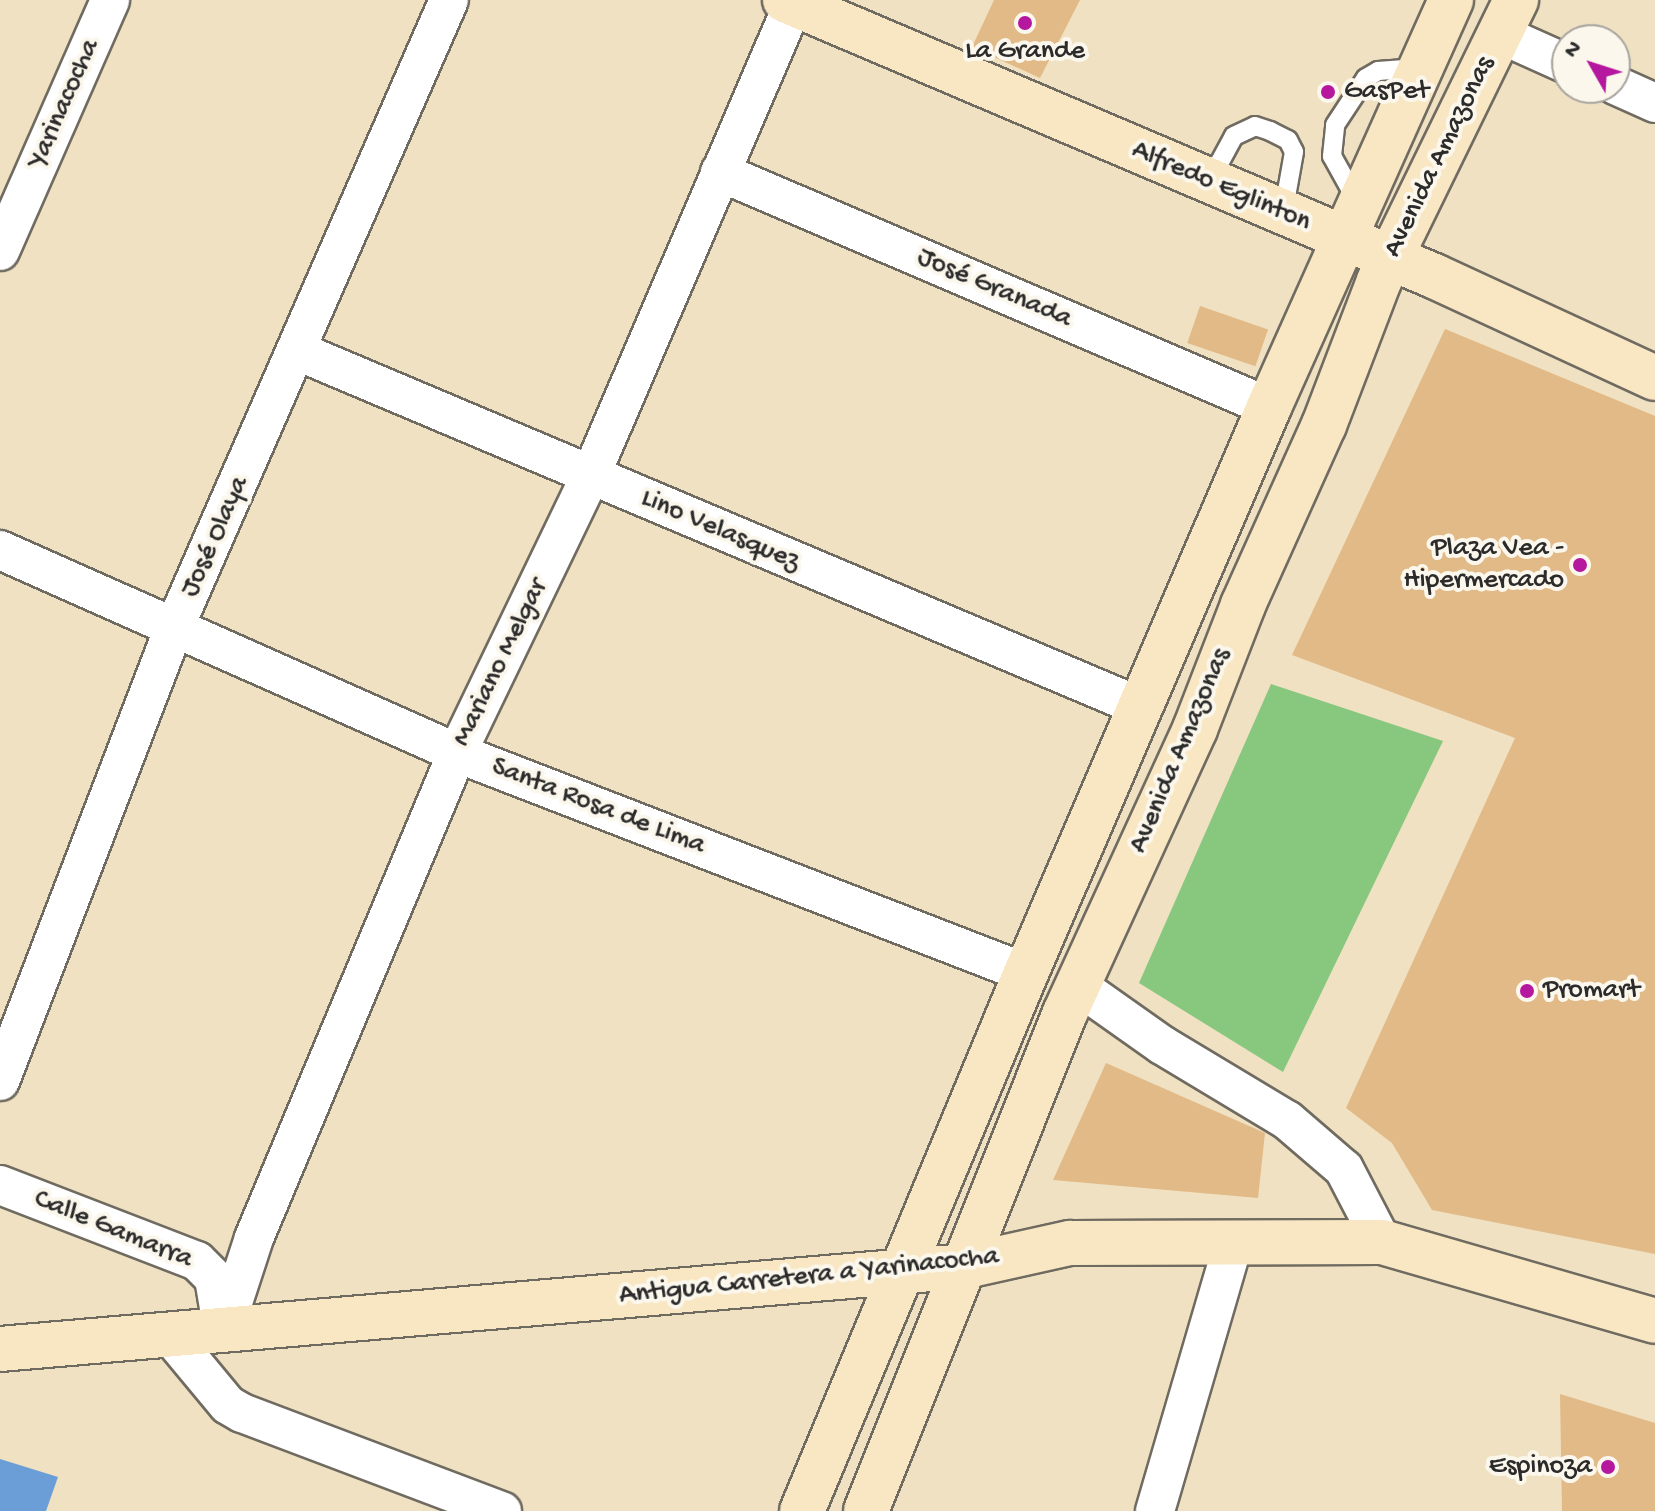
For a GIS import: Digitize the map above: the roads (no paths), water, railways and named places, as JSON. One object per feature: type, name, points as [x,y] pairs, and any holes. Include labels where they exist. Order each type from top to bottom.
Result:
[{"type":"street","name":"Yarinacocha","points":[[0,251],[110,0]]},
{"type":"street","name":"José Olaya","points":[[0,1081],[175,626],[300,352],[449,0]]},
{"type":"street","name":"Mariano Melgar","points":[[223,1333],[254,1238],[457,753],[590,477],[791,1]]},
{"type":"street","name":"Alfredo Eglinton","points":[[791,1],[1283,214],[1352,222],[1390,258],[1655,378]]},
{"type":"street","name":"Avenida Amazonas","points":[[802,1511],[1026,973],[1269,407],[1421,67],[1439,4]]},
{"type":"street","name":"Avenida Amazonas","points":[[866,1511],[1077,985],[1195,729],[1390,258],[1508,17]]},
{"type":"street","points":[[1508,17],[1551,51]]},
{"type":"street","points":[[1631,92],[1655,103]]},
{"type":"street","name":"José Granada","points":[[720,172],[1269,407]]},
{"type":"street","name":"Lino Velasquez","points":[[300,352],[1141,707]]},
{"type":"street","name":"Santa Rosa de Lima","points":[[0,550],[457,753],[1026,973]]},
{"type":"street","points":[[1077,985],[1162,1045],[1287,1120],[1344,1169],[1382,1242]]},
{"type":"street","name":"Calle Gamarra","points":[[0,1185],[197,1261],[214,1278],[223,1333]]},
{"type":"street","name":"Antigua Carretera a Yarinacocha","points":[[0,1349],[169,1334],[223,1333],[966,1266],[1070,1243],[1233,1245],[1382,1242],[1655,1321]]},
{"type":"street","points":[[1155,1511],[1233,1245]]},
{"type":"street","points":[[169,1334],[228,1405],[242,1413],[502,1511]]},
{"type":"lane","points":[[1209,182],[1234,136],[1255,126],[1270,131],[1288,140],[1294,152],[1283,214]]},
{"type":"water","points":[[0,1459],[58,1477],[46,1511],[0,1511]]},
{"type":"place","name":"La Grande","points":[[1025,23]]},
{"type":"place","name":"GasPet","points":[[1328,92]]},
{"type":"place","name":"Plaza Vea - Hipermercado","points":[[1580,565]]},
{"type":"place","name":"Promart","points":[[1527,991]]},
{"type":"place","name":"Espinoza","points":[[1608,1467]]}]
